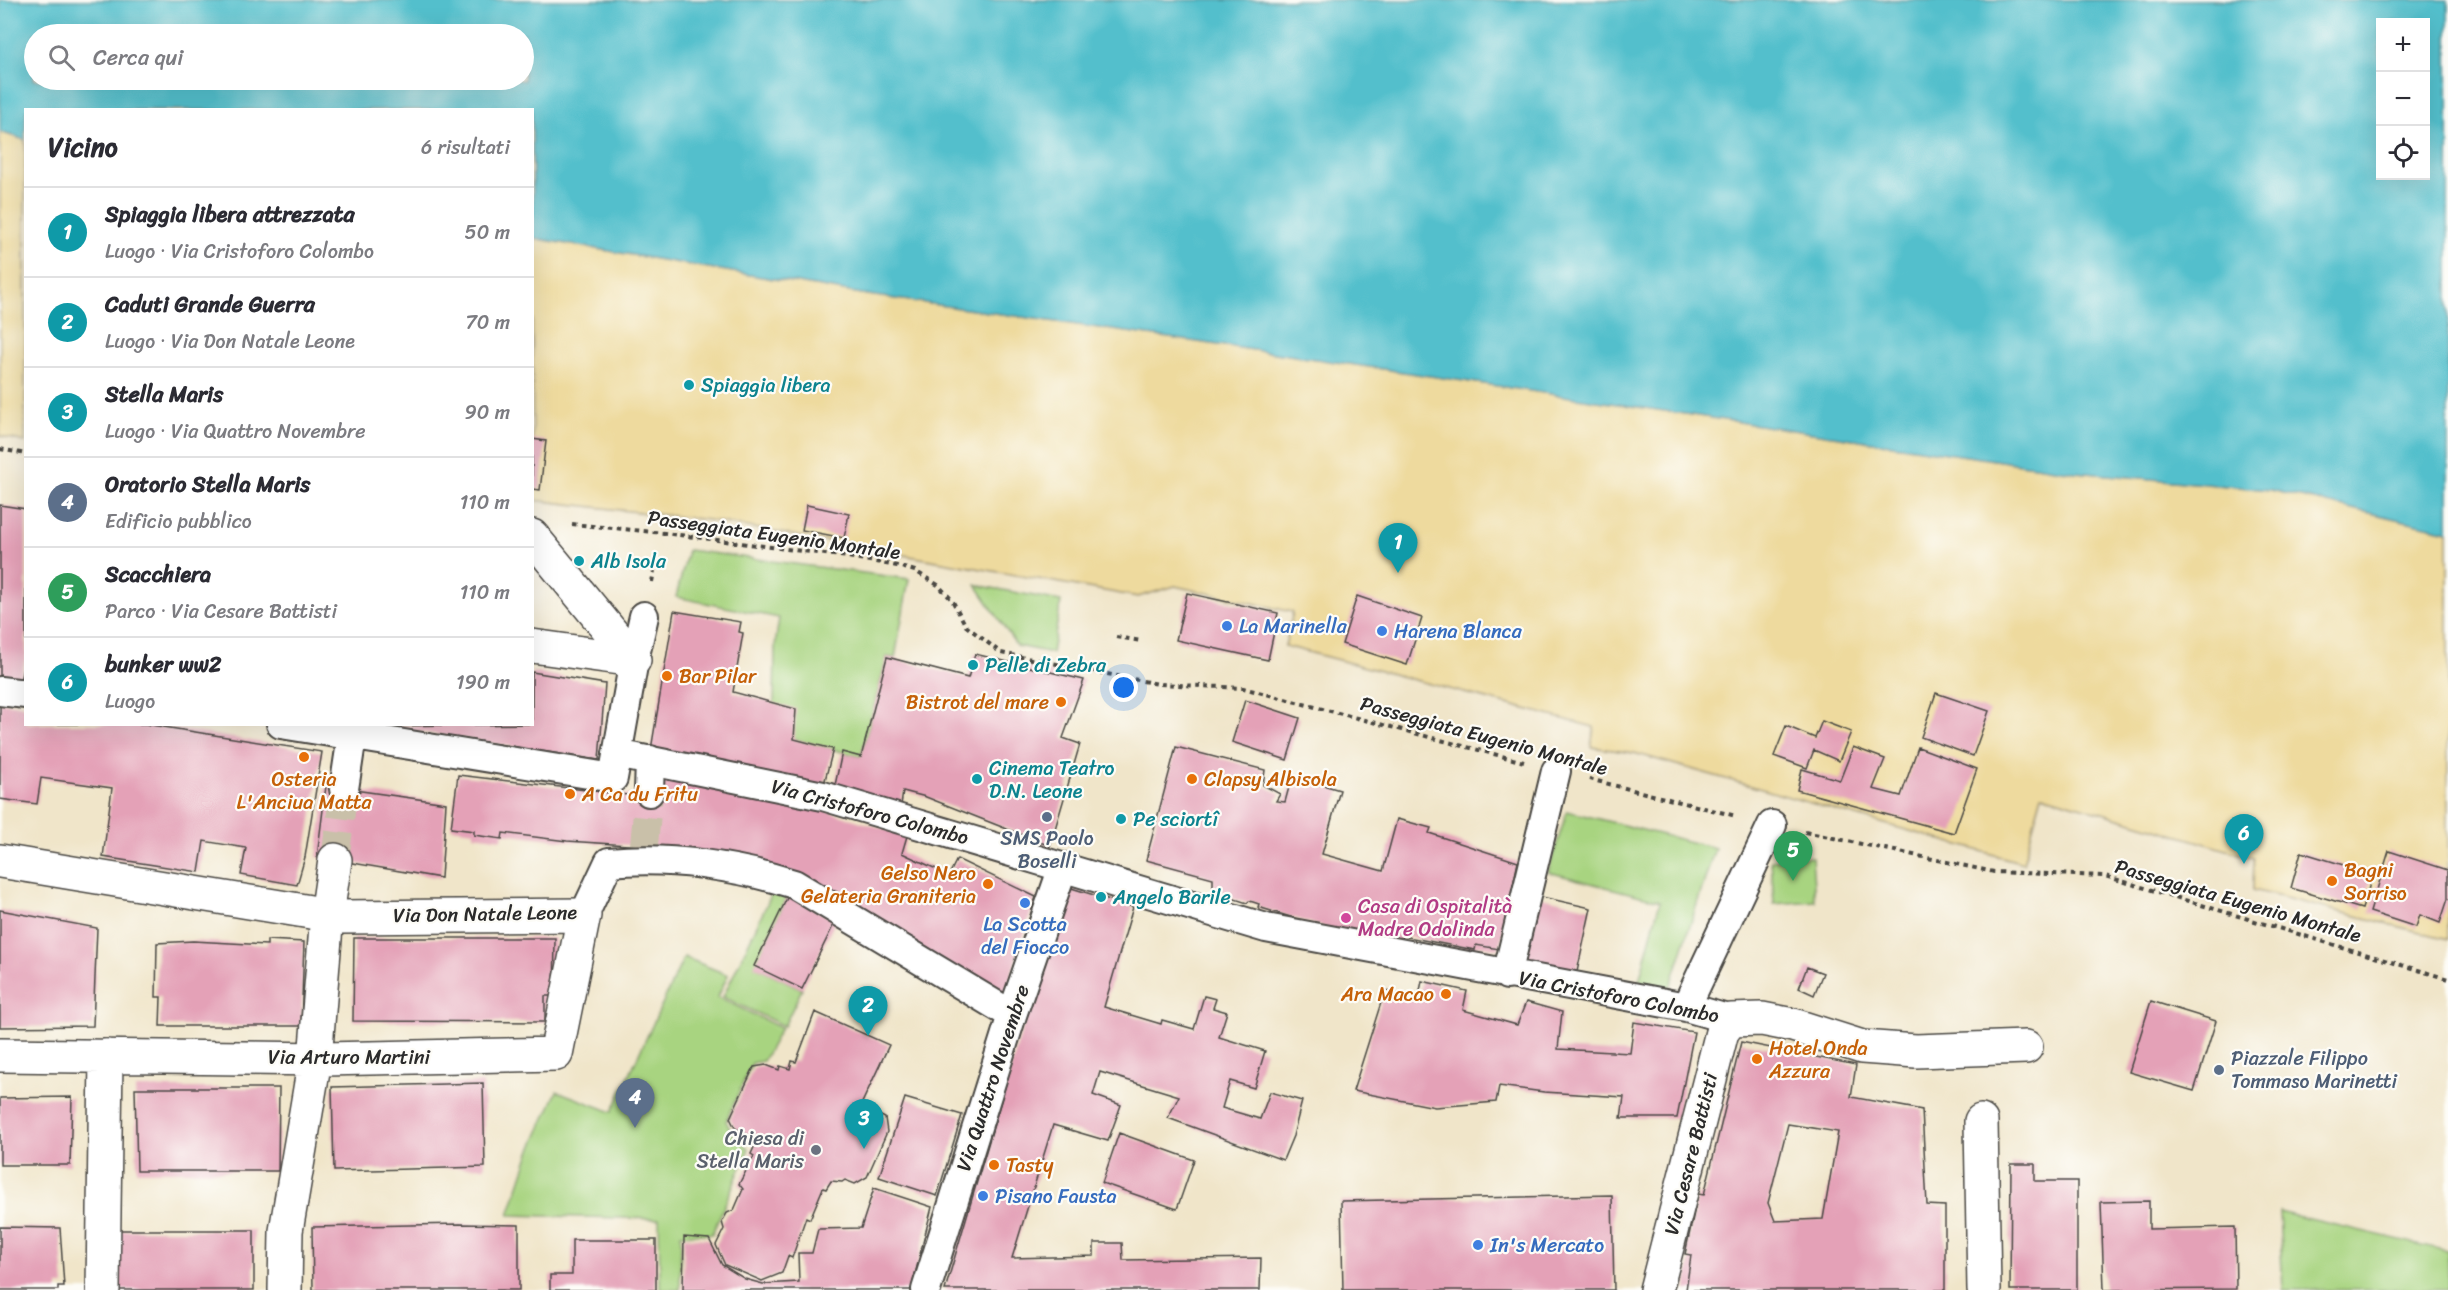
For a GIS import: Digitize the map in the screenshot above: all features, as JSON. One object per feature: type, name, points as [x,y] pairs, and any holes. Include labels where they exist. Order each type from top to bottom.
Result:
[{"type":"street","points":[[534,538],[634,660]]},
{"type":"street","points":[[297,726],[613,778],[644,616]]},
{"type":"street","points":[[534,646],[634,660]]},
{"type":"street","points":[[0,691],[24,694]]},
{"type":"street","points":[[344,789],[351,736]]},
{"type":"street","name":"Via Cristoforo Colombo","points":[[617,754],[824,796],[1266,928],[1686,1007],[1731,1020]]},
{"type":"street","points":[[649,792],[650,760]]},
{"type":"street","name":"Via Cristoforo Colombo","points":[[1507,975],[1556,771]]},
{"type":"street","points":[[1686,1007],[1772,825]]},
{"type":"street","name":"Via Don Natale Leone","points":[[0,861],[341,917],[584,915],[609,862],[643,852],[738,869],[794,884],[1012,1015]]},
{"type":"street","points":[[285,1290],[286,1231],[315,1059],[327,915],[335,860]]},
{"type":"street","name":"Via Quattro Novembre","points":[[926,1290],[1012,1015],[1063,867]]},
{"type":"street","name":"Via Arturo Martini","points":[[0,1055],[315,1059],[556,1054],[584,915]]},
{"type":"street","points":[[1731,1020],[1762,1019],[1783,1023],[1862,1047],[1916,1051],[2026,1047]]},
{"type":"street","name":"Via Cesare Battisti","points":[[1656,1290],[1722,1032],[1731,1020]]},
{"type":"street","points":[[103,1290],[106,1056]]},
{"type":"street","points":[[1981,1121],[1984,1290]]},
{"type":"path","points":[[0,449],[24,454]]},
{"type":"path","name":"Passeggiata Eugenio Montale","points":[[567,524],[664,533],[848,557],[897,566],[915,571],[938,585],[952,600],[966,626],[1001,653],[1158,684],[1243,688],[1556,771],[1772,825],[1994,872],[2105,876],[2448,979]]},
{"type":"path","points":[[1116,637],[1142,641]]},
{"type":"green space","points":[[688,550],[909,579],[895,658],[887,657],[861,757],[794,739],[774,704],[775,646],[779,618],[676,597]]},
{"type":"green space","points":[[976,585],[1061,601],[1052,653],[1017,646]]},
{"type":"green space","points":[[1567,811],[1715,848],[1670,988],[1639,981],[1660,901],[1548,872]]},
{"type":"green space","points":[[1812,857],[1815,901],[1774,904],[1771,860]]},
{"type":"green space","points":[[774,889],[788,896],[755,966],[802,989],[784,1026],[723,997]]},
{"type":"green space","points":[[684,957],[728,975],[718,997],[781,1028],[763,1061],[752,1063],[726,1121],[733,1134],[749,1149],[712,1234],[681,1234],[680,1290],[660,1290],[659,1219],[509,1215],[530,1152],[557,1091],[612,1112]]},
{"type":"green space","points":[[2279,1212],[2448,1251],[2448,1290],[2283,1290]]},
{"type":"sand","points":[[0,132],[24,140],[24,442],[0,436]]},
{"type":"sand","points":[[534,238],[868,295],[2075,472],[2271,490],[2448,531],[2448,939],[2253,890],[2254,858],[2042,795],[2023,863],[1634,753],[1591,747],[1594,727],[1285,646],[1293,612],[1175,586],[1138,597],[708,520],[534,500]]},
{"type":"water","points":[[0,0],[2448,0],[2448,531],[2271,490],[2075,472],[868,295],[534,238],[534,108],[24,108],[24,140],[0,132]]},
{"type":"building","points":[[534,439],[546,441],[540,490],[534,489]]},
{"type":"building","points":[[0,505],[24,509],[24,664],[19,686],[0,683]]},
{"type":"building","points":[[807,505],[849,514],[844,538],[802,530]]},
{"type":"building","name":"La Marinella","points":[[1187,593],[1278,613],[1268,660],[1176,640]]},
{"type":"building","name":"Harena Blanca","points":[[1357,596],[1422,618],[1407,665],[1342,644]]},
{"type":"building","points":[[674,611],[741,622],[739,632],[743,633],[733,692],[796,709],[794,739],[833,749],[823,788],[651,750]]},
{"type":"building","points":[[975,654],[1084,680],[1063,738],[1080,744],[1050,846],[926,797],[903,791],[900,813],[834,790],[842,752],[861,757],[887,657],[968,678]]},
{"type":"building","points":[[534,672],[605,684],[599,760],[381,726],[534,726]]},
{"type":"building","points":[[1936,693],[1989,711],[1973,756],[1921,737]]},
{"type":"building","points":[[1245,700],[1300,718],[1287,760],[1232,742]]},
{"type":"building","points":[[0,702],[24,706],[24,726],[158,726],[322,752],[305,857],[297,885],[241,875],[246,848],[204,841],[199,872],[103,857],[112,788],[41,778],[37,804],[0,799]]},
{"type":"building","points":[[1822,721],[1851,732],[1839,761],[1814,750],[1807,768],[1774,756],[1786,726],[1815,738]]},
{"type":"building","points":[[1176,747],[1265,770],[1263,785],[1280,794],[1276,801],[1285,802],[1292,776],[1340,790],[1322,854],[1383,871],[1397,819],[1431,828],[1429,833],[1518,862],[1499,949],[1476,945],[1475,950],[1403,936],[1396,949],[1258,907],[1259,904],[1253,902],[1247,903],[1213,892],[1213,878],[1146,860]]},
{"type":"building","points":[[1853,747],[1885,759],[1873,789],[1901,796],[1918,747],[1977,769],[1954,833],[1797,790],[1802,769],[1840,780]]},
{"type":"building","points":[[458,775],[636,796],[657,778],[736,783],[907,836],[902,853],[949,875],[957,859],[1036,897],[1004,998],[928,955],[674,848],[567,841],[503,833],[502,839],[474,835],[474,831],[451,828]]},
{"type":"building","points":[[326,786],[446,803],[441,878],[317,857]]},
{"type":"building","points":[[2389,851],[2448,870],[2448,899],[2440,923],[2420,915],[2416,927],[2370,912]]},
{"type":"building","name":"Bagni Sorriso","points":[[2301,852],[2373,874],[2362,909],[2291,888]]},
{"type":"building","points":[[1068,887],[1133,907],[1104,1007],[1161,1024],[1162,1020],[1194,1029],[1204,996],[1216,999],[1213,1008],[1227,1012],[1219,1037],[1265,1051],[1254,1088],[1230,1081],[1222,1108],[1260,1119],[1270,1092],[1302,1101],[1293,1136],[1283,1160],[1168,1118],[1179,1096],[1100,1072],[1093,1095],[1121,1105],[1108,1141],[1053,1125],[1012,1258],[1094,1256],[1094,1243],[1122,1243],[1123,1260],[1261,1258],[1260,1290],[945,1290],[1018,1043]]},
{"type":"building","points":[[1533,895],[1591,908],[1577,972],[1519,961]]},
{"type":"building","points":[[788,896],[836,920],[802,989],[754,966]]},
{"type":"building","points":[[0,910],[97,928],[93,1026],[0,1027]]},
{"type":"building","points":[[354,938],[555,938],[554,996],[545,996],[545,1022],[353,1021]]},
{"type":"building","points":[[267,940],[304,942],[301,1026],[160,1026],[161,997],[156,997],[157,943],[193,941],[267,945]]},
{"type":"building","points":[[1807,967],[1823,973],[1814,995],[1799,988]]},
{"type":"building","points":[[1422,981],[1467,991],[1463,1010],[1517,1025],[1526,1002],[1562,1012],[1558,1049],[1630,1053],[1634,1022],[1694,1032],[1677,1118],[1621,1118],[1624,1097],[1544,1092],[1499,1086],[1496,1102],[1435,1107],[1353,1091],[1385,990],[1418,1001]]},
{"type":"building","points":[[2151,1001],[2216,1021],[2194,1091],[2129,1072]]},
{"type":"building","name":"Chiesa di Stella Maris","points":[[815,1012],[889,1045],[862,1103],[875,1109],[873,1112],[885,1118],[887,1132],[867,1177],[855,1184],[845,1180],[831,1181],[826,1189],[823,1188],[810,1219],[806,1217],[792,1258],[788,1256],[782,1273],[762,1281],[725,1265],[716,1245],[724,1229],[722,1222],[727,1213],[734,1210],[743,1189],[739,1184],[754,1156],[751,1154],[755,1145],[746,1140],[748,1135],[735,1128],[730,1118],[754,1067],[766,1065],[779,1070],[780,1066],[790,1069],[792,1061],[796,1062]]},
{"type":"building","points":[[1741,1042],[1856,1065],[1851,1097],[1922,1110],[1927,1205],[1945,1206],[1945,1290],[1686,1290],[1691,1255],[1685,1254],[1698,1194],[1704,1195]],"holes":[[[1788,1124],[1838,1132],[1823,1219],[1775,1221],[1768,1203]]]},
{"type":"building","points":[[483,1083],[485,1167],[334,1171],[332,1087]]},
{"type":"building","points":[[135,1088],[279,1088],[278,1171],[137,1171]]},
{"type":"building","points":[[72,1097],[70,1165],[0,1165],[0,1098]]},
{"type":"building","points":[[905,1098],[962,1115],[937,1196],[879,1177]]},
{"type":"building","points":[[1119,1133],[1194,1160],[1177,1209],[1102,1183]]},
{"type":"building","points":[[2011,1164],[2035,1164],[2035,1181],[2077,1181],[2077,1290],[2010,1290]]},
{"type":"building","points":[[874,1188],[932,1207],[911,1290],[683,1290],[684,1237],[709,1239],[722,1265],[745,1279],[763,1284],[799,1282],[798,1253],[812,1253],[818,1229],[861,1228]]},
{"type":"building","name":"In's Mercato","points":[[1612,1195],[1614,1290],[1343,1290],[1341,1201]]},
{"type":"building","points":[[2149,1201],[2149,1229],[2235,1227],[2236,1289],[2104,1290],[2101,1202]]},
{"type":"building","points":[[519,1225],[519,1290],[313,1290],[312,1227]]},
{"type":"building","points":[[0,1227],[60,1228],[64,1286],[58,1286],[58,1290],[0,1290]]},
{"type":"building","points":[[115,1230],[254,1230],[254,1290],[115,1290]]},
{"type":"building","points":[[572,1240],[656,1240],[656,1290],[550,1290],[550,1275],[572,1275]]},
{"type":"tunnel","points":[[335,860],[344,789]]},
{"type":"tunnel","points":[[644,845],[649,792]]},
{"type":"place","name":"Spiaggia libera","points":[[689,385]]},
{"type":"place","name":"Alb Isola","points":[[579,561]]},
{"type":"place","name":"Spiaggia libera attrezzata","points":[[1398,573]]},
{"type":"place","name":"La Marinella","points":[[1227,626]]},
{"type":"place","name":"Harena Blanca","points":[[1382,631]]},
{"type":"place","name":"Pelle di Zebra","points":[[973,665]]},
{"type":"place","name":"Bar Pilar","points":[[667,676]]},
{"type":"place","name":"Bistrot del mare","points":[[1061,702]]},
{"type":"place","name":"Osteria L'Anciua Matta","points":[[304,757]]},
{"type":"place","name":"Cinema Teatro D.N. Leone","points":[[977,779]]},
{"type":"place","name":"Clapsy Albisola","points":[[1192,779]]},
{"type":"place","name":"A Ca du Fritu","points":[[570,794]]},
{"type":"place","name":"SMS Paolo Boselli","points":[[1047,817]]},
{"type":"place","name":"Pe sciortî","points":[[1121,819]]},
{"type":"place","name":"bunker ww2","points":[[2244,864]]},
{"type":"place","name":"Scacchiera","points":[[1793,881]]},
{"type":"place","name":"Bagni Sorriso","points":[[2332,881]]},
{"type":"place","name":"Gelso Nero Gelateria Graniteria","points":[[988,884]]},
{"type":"place","name":"Angelo Barile","points":[[1101,897]]},
{"type":"place","name":"La Scotta del Fiocco","points":[[1025,903]]},
{"type":"place","name":"Casa di Ospitalità Madre Odolinda","points":[[1346,918]]},
{"type":"place","name":"Ara Macao","points":[[1446,994]]},
{"type":"place","name":"Caduti Grande Guerra","points":[[868,1036]]},
{"type":"place","name":"Hotel Onda Azzura","points":[[1757,1059]]},
{"type":"place","name":"Piazzale Filippo Tommaso Marinetti","points":[[2219,1070]]},
{"type":"place","name":"Oratorio Stella Maris","points":[[635,1128]]},
{"type":"place","name":"Stella Maris","points":[[864,1149]]},
{"type":"place","name":"Chiesa di Stella Maris","points":[[816,1150]]},
{"type":"place","name":"Tasty","points":[[994,1165]]},
{"type":"place","name":"Pisano Fausta","points":[[983,1196]]},
{"type":"place","name":"In's Mercato","points":[[1478,1245]]}]
